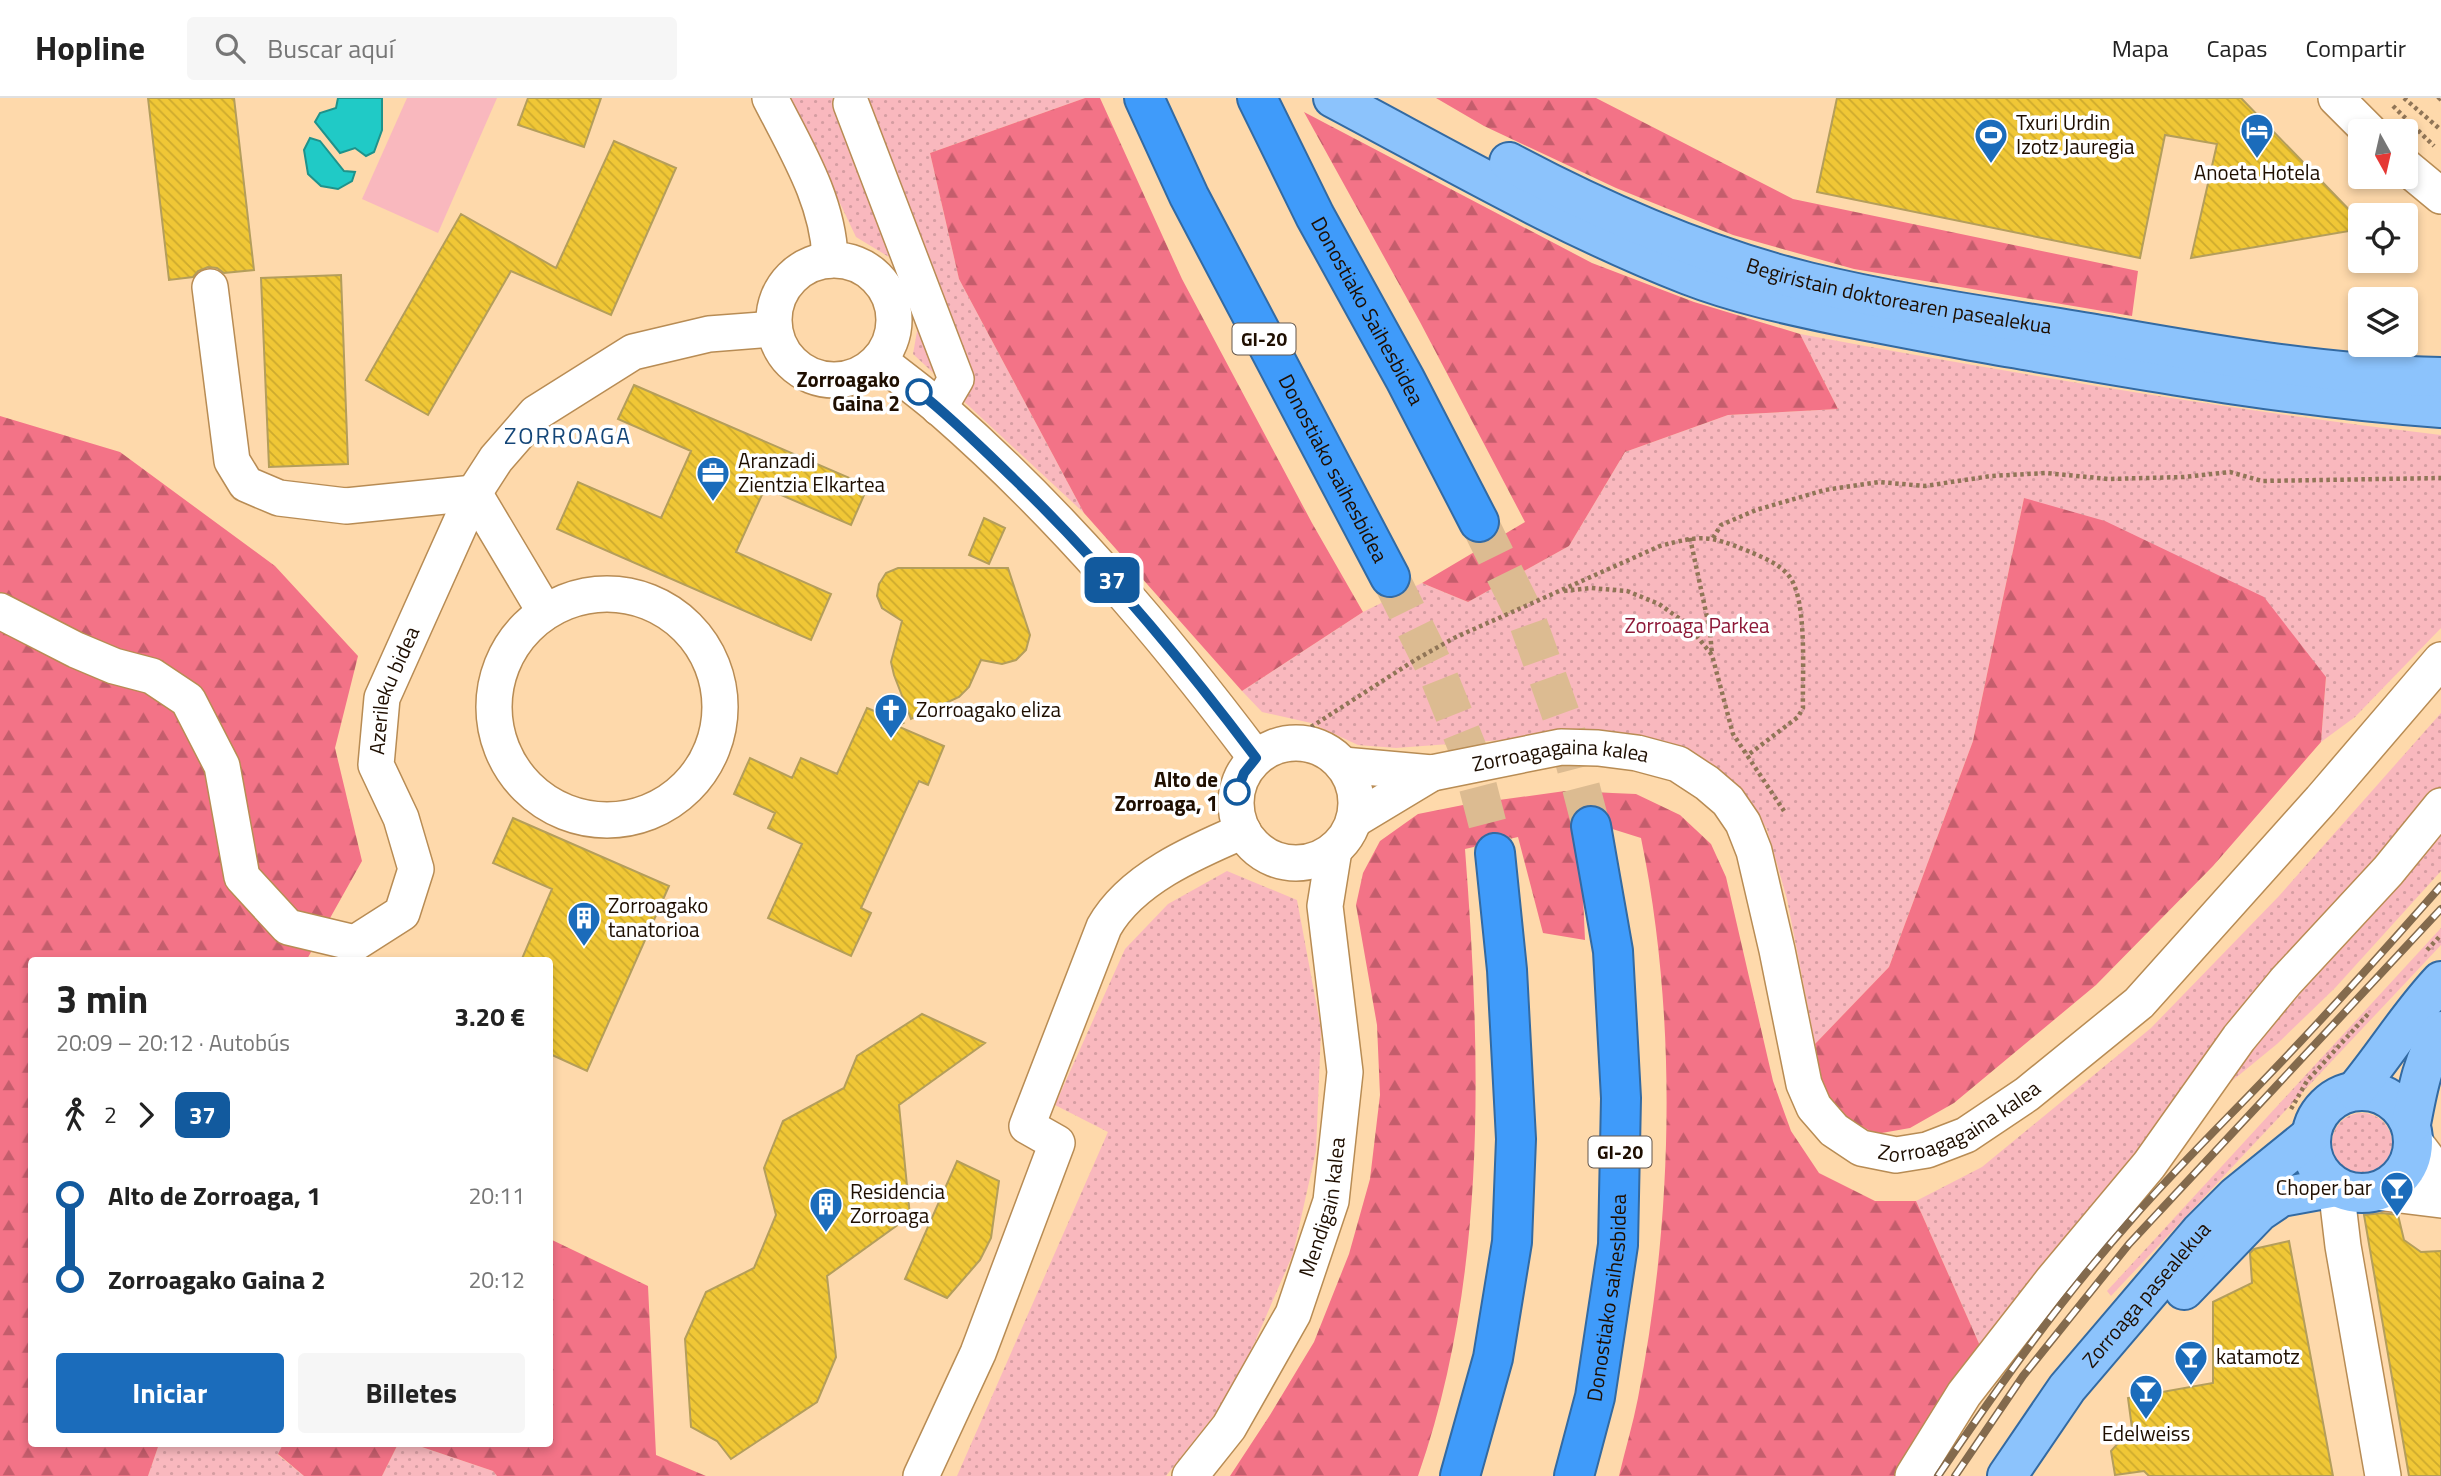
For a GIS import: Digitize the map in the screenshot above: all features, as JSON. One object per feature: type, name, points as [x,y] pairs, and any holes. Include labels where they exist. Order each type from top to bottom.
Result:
[{"type":"highway","name":"Donostiako saihesbidea","points":[[1144,98],[1189,196],[1390,577]]},
{"type":"highway","name":"Donostiako Saihesbidea","points":[[1258,98],[1315,216],[1405,379],[1479,522]]},
{"type":"highway","name":"Donostiako saihesbidea","points":[[1574,1476],[1595,1397],[1616,1259],[1620,1165],[1621,1098],[1613,951],[1591,826]]},
{"type":"highway","points":[[1460,1476],[1493,1358],[1512,1242],[1516,1139],[1507,970],[1495,853]]},
{"type":"main road","name":"Begiristain doktorearen pasealekua","points":[[1334,98],[1529,203],[1606,241],[1724,288],[1931,334],[2244,387],[2372,403],[2441,408]]},
{"type":"main road","name":"Begiristain doktorearen pasealekua","points":[[1389,98],[1540,179],[1617,215],[1734,261],[1809,282],[1936,307],[2250,360],[2379,376],[2441,377]]},
{"type":"main road","points":[[2355,1091],[2424,999],[2441,981]]},
{"type":"main road","points":[[2412,1133],[2402,1109],[2389,1098],[2373,1091],[2355,1091],[2339,1096],[2325,1106],[2315,1119],[2311,1151],[2324,1178],[2336,1187],[2348,1192],[2376,1192],[2391,1185],[2403,1173],[2412,1158],[2412,1133],[2424,1069],[2441,1031]]},
{"type":"main road","name":"Zorroaga pasealekua","points":[[2007,1476],[2067,1388],[2200,1232],[2236,1196],[2311,1136]]},
{"type":"main road","name":"Zorroaga pasealekua","points":[[2038,1476],[2076,1417],[2191,1282],[2259,1212],[2281,1197],[2336,1187]]},
{"type":"street","points":[[770,98],[799,155],[825,216],[830,240],[830,260]]},
{"type":"street","points":[[2336,98],[2357,119]]},
{"type":"street","points":[[851,104],[956,379],[939,408]]},
{"type":"street","points":[[2418,177],[2441,196]]},
{"type":"street","points":[[830,260],[848,262],[864,268],[878,280],[888,294],[894,328],[879,360],[863,373],[845,379],[826,380],[807,374],[791,363],[780,347],[774,329],[776,304],[787,282],[799,271],[830,260]]},
{"type":"street","points":[[210,287],[232,461],[246,484],[279,498],[346,506],[474,493],[545,612]]},
{"type":"street","name":"Azerileku bidea","points":[[0,611],[76,650],[114,666],[152,676],[188,701],[222,766],[242,877],[288,927],[355,943],[402,913],[416,869],[401,818],[376,765],[382,698],[474,493],[496,459],[536,413],[633,352],[709,334],[774,329]]},
{"type":"street","points":[[879,360],[939,408],[1029,494],[1138,608],[1201,684],[1256,758]]},
{"type":"street","points":[[598,594],[626,596],[653,604],[677,617],[696,637],[711,661],[719,687],[720,716],[715,743],[703,768],[686,790],[663,806],[638,817],[611,821],[585,819],[559,811],[536,796],[517,777],[503,754],[495,729],[493,702],[498,675],[508,651],[524,629],[545,612],[570,600],[598,594]]},
{"type":"street","name":"Zorroagagaina kalea","points":[[1343,765],[1432,773],[1560,747],[1598,748],[1637,752],[1678,764],[1707,783],[1728,801],[1743,823],[1754,850],[1804,1084],[1814,1107],[1834,1130],[1861,1148],[1896,1155],[1927,1150],[1966,1135],[2027,1094],[2139,1003],[2441,660]]},
{"type":"street","points":[[1287,743],[1304,743],[1325,750],[1343,765],[1353,782],[1357,801],[1354,820],[1346,837],[1334,850],[1319,859],[1302,863],[1285,862],[1268,856],[1254,845],[1243,831],[1237,812],[1237,792],[1244,773],[1256,758],[1270,748],[1287,743]]},
{"type":"street","name":"Zorroagagaina kalea","points":[[1354,820],[1432,773]]},
{"type":"street","points":[[1913,1476],[1964,1394],[2052,1281],[2149,1166],[2239,1038],[2441,806]]},
{"type":"street","points":[[921,1476],[978,1353],[1057,1143],[1027,1126],[1104,927],[1114,909],[1183,857],[1243,831]]},
{"type":"street","name":"Mendigain kalea","points":[[1190,1476],[1229,1427],[1293,1314],[1331,1201],[1345,1072],[1325,906],[1334,850]]},
{"type":"street","points":[[1285,862],[1325,906]]},
{"type":"street","points":[[2412,1133],[2441,1177]]},
{"type":"street","points":[[2336,1187],[2343,1246],[2383,1476]]},
{"type":"street","points":[[2376,1192],[2441,1200]]},
{"type":"path","points":[[2385,98],[2439,150]]},
{"type":"path","points":[[2404,98],[2441,130]]},
{"type":"path","points":[[1713,538],[1721,524],[1756,510],[1825,490],[1879,482],[1925,486],[1991,476],[2046,472],[2108,479],[2184,477],[2230,472],[2262,481],[2441,478]]},
{"type":"path","points":[[1690,538],[1710,631],[1712,656],[1733,734],[1784,811]]},
{"type":"path","points":[[1311,727],[1454,638],[1660,547],[1690,538],[1713,538],[1773,562],[1788,574],[1796,587],[1800,606],[1803,708],[1797,718],[1748,755]]},
{"type":"path","points":[[1560,591],[1591,588],[1627,591],[1659,604],[1687,624],[1712,656]]},
{"type":"green space","points":[[407,98],[497,98],[438,233],[362,199]]},
{"type":"green space","points":[[790,98],[1085,98],[930,153],[959,279],[1084,513],[913,354],[919,320],[905,275],[889,257],[856,237]]},
{"type":"green space","points":[[1085,98],[1100,98],[1182,279],[1312,523],[1363,612],[1242,691],[1084,513],[959,279],[930,153]]},
{"type":"green space","points":[[1436,98],[1596,98],[1793,199],[2138,271],[2132,316],[1854,269],[1733,235],[1616,188],[1484,126]]},
{"type":"green space","points":[[1304,112],[1592,263],[1694,302],[1800,334],[1838,409],[1728,415],[1625,452],[1569,546],[1468,602],[1422,583],[1525,522],[1420,322]]},
{"type":"green space","name":"Zorroaga Parkea","points":[[1800,334],[2120,390],[2441,435],[2441,628],[2355,717],[2321,742],[2326,677],[2024,498],[1973,741],[1889,967],[1815,1044],[1787,899],[1767,829],[1747,799],[1516,739],[1396,748],[1358,745],[1311,723],[1262,712],[1242,691],[1363,612],[1422,583],[1468,602],[1569,546],[1625,452],[1728,415],[1838,409]]},
{"type":"green space","points":[[0,416],[120,452],[275,566],[358,656],[335,748],[362,861],[308,957],[28,957],[28,1447],[158,1447],[148,1476],[0,1476]]},
{"type":"green space","points":[[2024,498],[2105,521],[2264,597],[2326,677],[2321,742],[2213,866],[2096,985],[1954,1103],[1910,1128],[1876,1134],[1848,1119],[1824,1091],[1815,1044],[1889,967],[1973,741]]},
{"type":"green space","points":[[2441,713],[2441,871],[2335,988],[2277,1044],[2216,1094],[1981,1348],[1916,1201],[1982,1167],[2151,1028],[2279,896]]},
{"type":"green space","points":[[1565,791],[1636,794],[1680,815],[1711,844],[1726,877],[1773,1081],[1791,1131],[1819,1173],[1875,1201],[1916,1201],[1981,1348],[1901,1476],[1619,1476],[1638,1398],[1650,1330],[1658,1260],[1664,1190],[1666,1047],[1653,906],[1641,838],[1606,827],[1580,831],[1585,940],[1543,933],[1518,837],[1465,849],[1474,1007],[1474,1166],[1468,1245],[1457,1323],[1441,1400],[1418,1476],[1230,1476],[1314,1342],[1349,1254],[1370,1179],[1380,1095],[1377,1025],[1356,905],[1363,873],[1380,841],[1418,814]]},
{"type":"green space","points":[[1227,871],[1297,900],[1321,1029],[1316,1151],[1293,1254],[1234,1390],[1166,1476],[957,1476],[1108,1132],[1055,1105],[1125,949],[1168,904]]},
{"type":"green space","points":[[2441,928],[2441,945],[2111,1296],[2107,1291]]},
{"type":"green space","points":[[2362,1113],[2383,1122],[2392,1143],[2383,1164],[2362,1173],[2341,1164],[2332,1143],[2341,1122]]},
{"type":"green space","points":[[553,1240],[648,1286],[656,1455],[706,1476],[497,1476],[493,1471],[422,1447],[553,1447]]},
{"type":"green space","points":[[158,1447],[282,1447],[278,1455],[304,1476],[148,1476]]},
{"type":"green space","points":[[282,1447],[396,1447],[382,1476],[304,1476],[278,1454]]},
{"type":"green space","points":[[396,1447],[422,1447],[493,1471],[497,1476],[382,1476]]},
{"type":"water","points":[[338,98],[382,98],[382,130],[374,152],[366,156],[355,148],[340,153],[315,122],[320,113],[336,108]]},
{"type":"water","points":[[310,138],[320,141],[344,171],[355,172],[352,181],[338,189],[321,186],[308,174],[304,150]]},
{"type":"building","points":[[148,98],[234,98],[254,270],[224,273],[217,268],[208,267],[198,271],[193,277],[169,280]]},
{"type":"building","points":[[528,98],[601,98],[584,147],[518,125]]},
{"type":"building","name":"Txuri Urdin Izotz Jauregia","points":[[1837,98],[2241,98],[2348,209],[2348,231],[2191,258],[2217,144],[2165,135],[2140,258],[1817,192]]},
{"type":"building","points":[[614,141],[676,168],[611,315],[511,271],[428,415],[366,380],[461,214],[556,268]]},
{"type":"building","points":[[341,275],[348,464],[269,467],[261,278]]},
{"type":"building","name":"Aranzadi Zientzia Elkartea","points":[[634,385],[868,486],[851,525],[765,488],[736,552],[831,594],[811,640],[557,529],[578,482],[661,518],[691,451],[618,419]]},
{"type":"building","points":[[984,518],[1005,528],[989,564],[969,555]]},
{"type":"building","points":[[898,568],[1008,568],[1030,635],[1026,650],[1016,660],[1002,664],[981,660],[969,687],[959,697],[911,719],[891,662],[902,621],[882,608],[877,596],[879,584],[886,573]]},
{"type":"building","points":[[867,708],[903,723],[897,726],[944,746],[928,785],[919,781],[861,908],[871,913],[851,956],[768,918],[802,844],[768,828],[775,813],[734,794],[750,758],[792,778],[801,758],[837,774]]},
{"type":"building","name":"Zorroagako tanatorioa","points":[[513,818],[669,886],[587,1071],[553,1055],[553,957],[523,957],[552,889],[493,863]]},
{"type":"building","name":"Residencia Zorroaga","points":[[922,1014],[985,1043],[899,1105],[910,1216],[827,1276],[836,1357],[817,1402],[731,1459],[717,1441],[691,1427],[685,1339],[706,1292],[754,1268],[776,1215],[764,1168],[783,1121],[844,1088],[857,1056]]},
{"type":"building","points":[[957,1161],[999,1181],[991,1238],[980,1260],[947,1298],[905,1279]]},
{"type":"building","points":[[2364,1215],[2398,1215],[2404,1240],[2421,1252],[2441,1251],[2441,1476],[2409,1476]]},
{"type":"building","points":[[2289,1241],[2333,1476],[2149,1476],[2144,1471],[2115,1475],[2111,1451],[2132,1428],[2128,1398],[2213,1383],[2213,1302],[2252,1283],[2250,1253],[2254,1249]]},
{"type":"tunnel","points":[[1479,522],[1526,617],[1565,726],[1591,826]]},
{"type":"tunnel","points":[[1390,577],[1436,670],[1469,752],[1495,853]]},
{"type":"railway","points":[[1938,1476],[2030,1344],[2105,1250],[2169,1178],[2325,1016],[2441,886]]},
{"type":"railway","points":[[1955,1476],[2023,1376],[2129,1244],[2441,909]]},
{"type":"bus line","name":"37","points":[[919,392],[955,422],[1087,553],[1201,684],[1256,758],[1244,773],[1237,792]]},
{"type":"place","name":"Anoeta Hotela","points":[[2257,160]]},
{"type":"place","name":"Txuri Urdin Izotz Jauregia","points":[[1991,165]]},
{"type":"place","name":"Zorroagako Gaina 2","points":[[919,392]]},
{"type":"place","name":"Aranzadi Zientzia Elkartea","points":[[713,503]]},
{"type":"place","name":"Zorroagako eliza","points":[[891,740]]},
{"type":"place","name":"Alto de Zorroaga, 1","points":[[1237,792]]},
{"type":"place","name":"Zorroagako tanatorioa","points":[[584,948]]},
{"type":"place","name":"Choper bar","points":[[2397,1218]]},
{"type":"place","name":"Residencia Zorroaga","points":[[826,1234]]},
{"type":"place","name":"katamotz","points":[[2191,1387]]},
{"type":"place","name":"Edelweiss","points":[[2146,1421]]},
{"type":"district","name":"ZORROAGA","points":[[568,436]]}]
